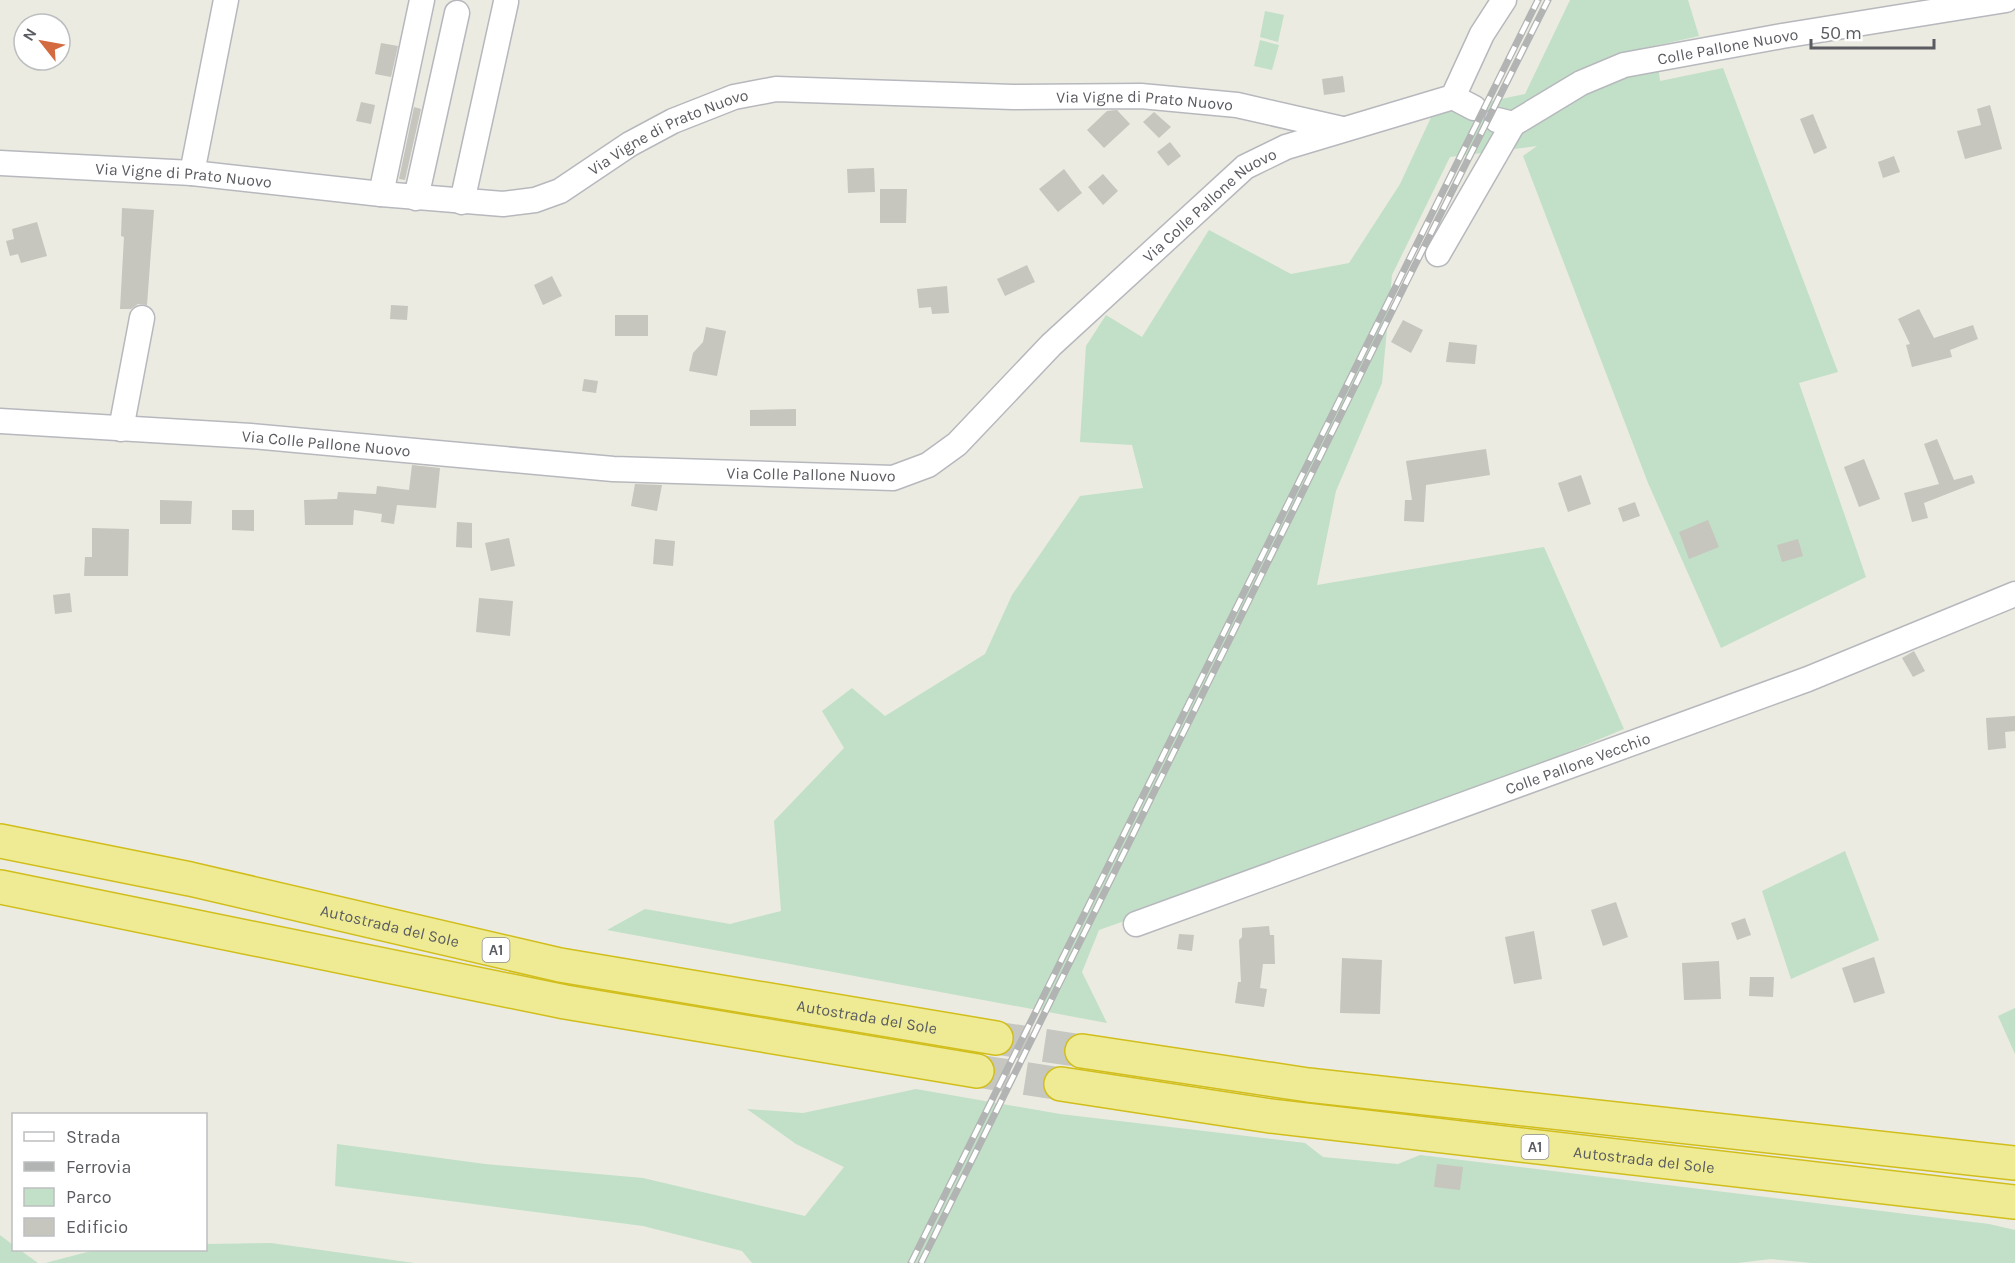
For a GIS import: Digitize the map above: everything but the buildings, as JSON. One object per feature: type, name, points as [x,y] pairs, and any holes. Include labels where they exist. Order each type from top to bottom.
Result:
[{"type":"highway","name":"Autostrada del Sole","points":[[0,841],[201,882],[560,965],[996,1038]]},
{"type":"highway","name":"A1","points":[[0,887],[565,1002],[976,1071]]},
{"type":"highway","name":"A1","points":[[1082,1051],[1308,1085],[2015,1163]]},
{"type":"highway","name":"Autostrada del Sole","points":[[1061,1084],[1270,1116],[2013,1202]]},
{"type":"street","points":[[192,173],[226,0]]},
{"type":"street","points":[[381,194],[422,0]]},
{"type":"street","points":[[1474,108],[1453,97],[1482,34],[1504,0]]},
{"type":"street","name":"Colle Pallone Nuovo","points":[[1438,254],[1505,122],[1581,83],[1624,65],[1782,36],[2006,0]]},
{"type":"street","points":[[462,202],[506,2]]},
{"type":"street","points":[[416,198],[457,13]]},
{"type":"street","name":"Via Vigne di Prato Nuovo","points":[[0,163],[192,173],[416,198],[503,204],[549,196],[630,144],[673,121],[734,97],[776,90],[1013,97],[1142,96],[1237,105],[1344,129]]},
{"type":"street","name":"Via Colle Pallone Nuovo","points":[[0,421],[251,436],[613,469],[893,478],[928,465],[957,444],[1051,345],[1233,177],[1274,152],[1453,97]]},
{"type":"street","points":[[121,429],[142,318]]},
{"type":"street","name":"Colle Pallone Vecchio","points":[[1137,924],[1808,679],[2015,594]]},
{"type":"green space","points":[[1570,0],[1688,0],[1699,36],[1632,51],[1658,65],[1660,81],[1723,68],[1838,372],[1799,383],[1866,577],[1721,648],[1648,483],[1523,156],[1537,146],[1450,157],[1392,275],[1382,383],[1336,491],[1317,585],[1544,547],[1624,729],[1368,835],[1099,930],[1082,972],[1107,1023],[607,930],[645,909],[730,924],[781,911],[774,821],[844,748],[822,711],[852,688],[885,716],[985,654],[1012,595],[1080,496],[1143,488],[1132,445],[1080,442],[1086,346],[1106,315],[1142,337],[1209,230],[1291,274],[1349,263],[1400,184],[1433,113],[1525,94]]},
{"type":"green space","points":[[1265,11],[1284,15],[1278,42],[1260,37]]},
{"type":"green space","points":[[1260,40],[1279,45],[1272,70],[1254,66]]},
{"type":"green space","points":[[1845,851],[1879,940],[1791,979],[1762,891]]},
{"type":"green space","points":[[2015,1008],[2015,1054],[1998,1016]]},
{"type":"green space","points":[[916,1089],[1060,1114],[1305,1143],[1323,1157],[1398,1164],[1420,1155],[1989,1224],[2015,1230],[2015,1263],[1812,1263],[1771,1259],[1737,1263],[752,1263],[742,1251],[643,1226],[335,1186],[337,1144],[485,1164],[643,1178],[805,1216],[844,1167],[796,1144],[747,1109],[803,1113]]},
{"type":"green space","points":[[0,1235],[12,1244],[12,1251],[21,1251],[38,1263],[0,1263]]},
{"type":"green space","points":[[271,1243],[414,1263],[45,1263],[91,1251],[207,1251],[207,1244]]},
{"type":"tunnel","points":[[996,1038],[1082,1051]]},
{"type":"tunnel","points":[[977,1071],[1061,1084]]},
{"type":"railway","points":[[911,1263],[1538,0]]},
{"type":"railway","points":[[921,1263],[1548,0]]}]
